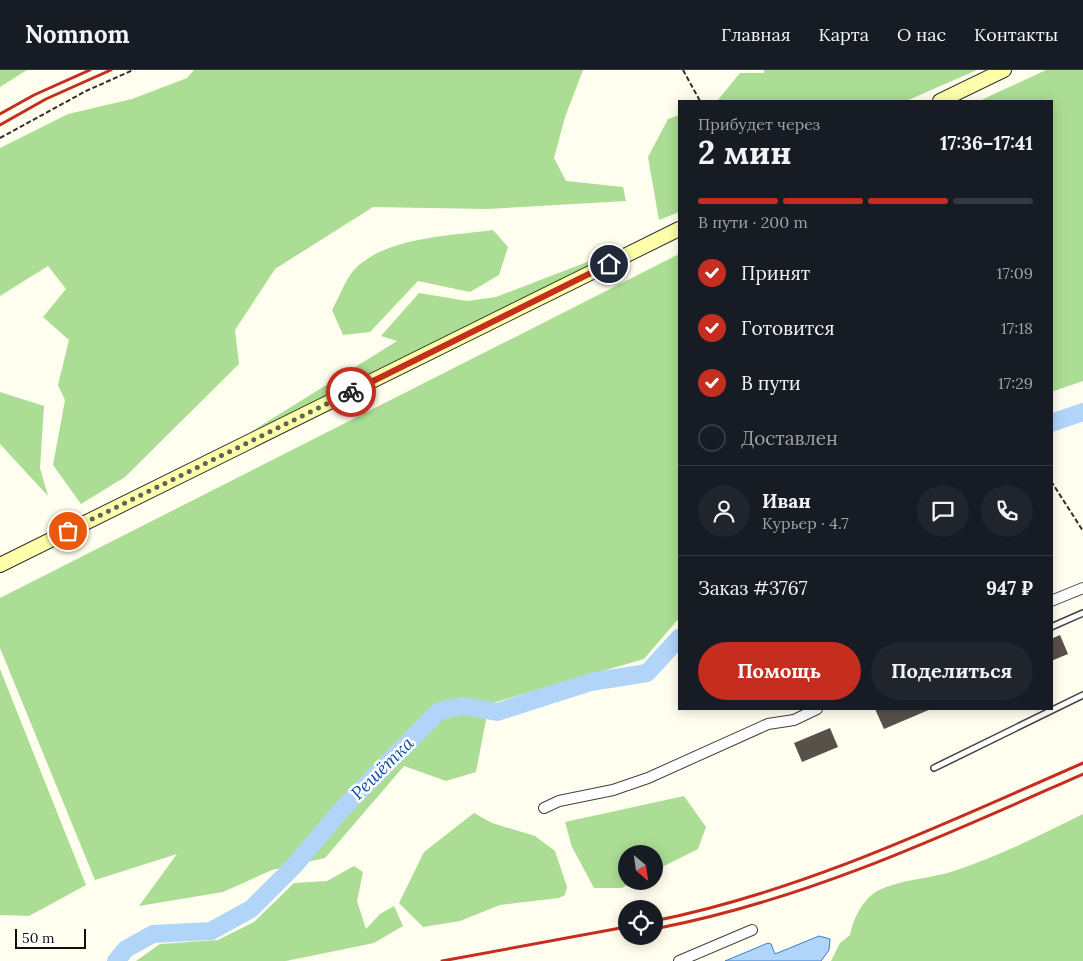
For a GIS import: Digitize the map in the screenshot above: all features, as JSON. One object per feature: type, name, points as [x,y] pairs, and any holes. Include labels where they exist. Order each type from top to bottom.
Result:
[{"type":"street","points":[[942,100],[1004,70]]},
{"type":"street","points":[[0,565],[678,229]]},
{"type":"street","points":[[1053,600],[1083,588]]},
{"type":"street","points":[[544,808],[559,801],[613,790],[648,778],[768,724],[794,720],[815,710]]},
{"type":"street","points":[[679,961],[752,930]]},
{"type":"lane","points":[[1053,626],[1083,613]]},
{"type":"lane","points":[[1053,710],[1083,695]]},
{"type":"lane","points":[[934,768],[1052,710]]},
{"type":"path","points":[[0,138],[86,91],[134,70]]},
{"type":"path","points":[[683,70],[699,100]]},
{"type":"path","points":[[1053,484],[1083,531]]},
{"type":"green space","points":[[0,70],[27,70],[0,87]]},
{"type":"green space","points":[[194,70],[583,70],[565,117],[554,158],[566,181],[623,187],[626,201],[487,209],[373,207],[275,269],[235,330],[239,364],[125,477],[81,504],[53,465],[65,400],[58,385],[69,340],[43,317],[66,289],[48,266],[0,296],[0,148],[68,114],[132,99],[187,78]]},
{"type":"green space","points":[[764,70],[977,70],[908,100],[718,100],[740,73],[764,73]]},
{"type":"green space","points":[[1046,70],[1083,70],[1083,381],[1053,391],[1053,100],[981,100]]},
{"type":"green space","points":[[678,115],[678,212],[659,220],[648,157],[668,119]]},
{"type":"green space","points":[[493,230],[508,247],[499,275],[470,292],[418,281],[370,332],[343,335],[332,310],[351,274],[367,259],[400,244]]},
{"type":"green space","points":[[613,252],[444,339],[249,433],[397,341],[381,336],[419,293],[467,301],[496,297]]},
{"type":"green space","points":[[678,255],[678,619],[644,659],[489,704],[476,772],[446,781],[404,766],[325,858],[272,870],[223,892],[139,906],[177,854],[95,880],[0,648],[0,598]]},
{"type":"green space","points":[[0,392],[44,406],[40,468],[48,496],[0,444]]},
{"type":"green space","points":[[0,669],[86,885],[29,916],[0,915]]},
{"type":"green space","points":[[684,796],[706,827],[698,849],[663,866],[663,845],[618,845],[618,888],[594,888],[572,847],[565,822]]},
{"type":"green space","points":[[474,813],[492,823],[535,836],[555,851],[567,887],[565,895],[559,898],[500,905],[460,921],[423,927],[399,903],[424,852]]},
{"type":"green space","points":[[1083,814],[1083,961],[831,961],[840,943],[850,935],[856,916],[863,905],[877,891],[896,884],[944,874],[971,865],[1020,845]]},
{"type":"green space","points":[[354,866],[363,872],[357,901],[366,929],[380,914],[394,906],[403,926],[374,943],[286,961],[136,961],[160,944],[218,940],[254,922],[294,883],[327,881]]},
{"type":"water","points":[[819,936],[830,939],[829,950],[821,961],[725,961],[768,943],[771,944],[775,954]]},
{"type":"building","points":[[1060,635],[1068,654],[1053,660],[1053,638]]},
{"type":"building","points":[[875,710],[929,710],[884,729]]},
{"type":"building","points":[[830,728],[838,747],[802,762],[794,743]]},
{"type":"waterway","name":"Решётка","points":[[1053,422],[1083,412]]},
{"type":"waterway","name":"Решётка","points":[[116,961],[126,949],[153,934],[211,931],[251,909],[294,866],[344,807],[439,711],[463,706],[497,712],[591,682],[647,673],[678,639]]},
{"type":"railway","points":[[0,114],[34,95],[90,70]]},
{"type":"railway","points":[[0,125],[46,99],[111,70]]},
{"type":"railway","points":[[663,919],[710,908],[819,874],[925,832],[1083,763]]},
{"type":"railway","points":[[663,927],[714,916],[822,883],[927,842],[1083,774]]},
{"type":"railway","points":[[442,961],[618,928]]},
{"type":"way so far","points":[[68,531],[351,392]]},
{"type":"route","points":[[351,392],[609,264]]}]
